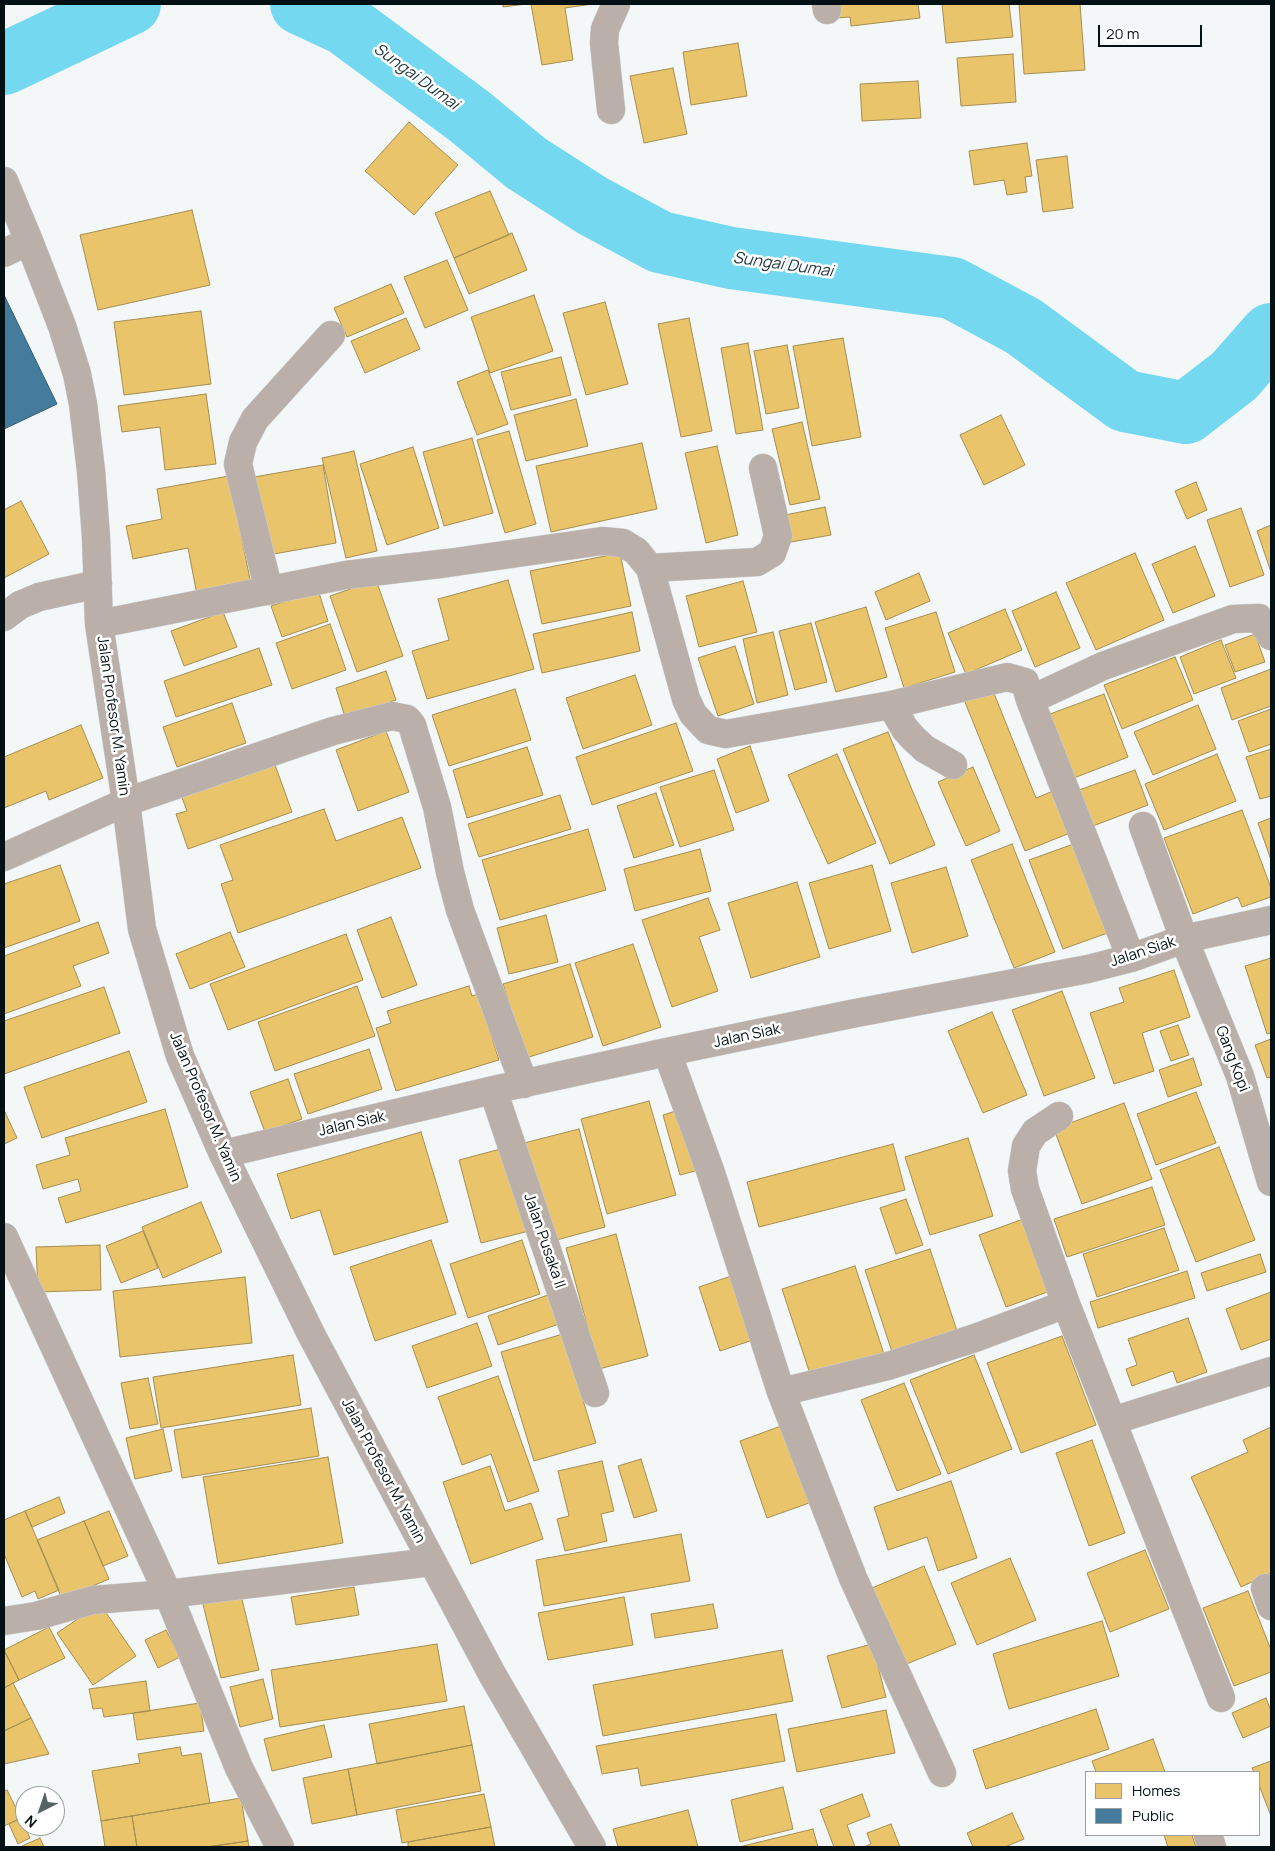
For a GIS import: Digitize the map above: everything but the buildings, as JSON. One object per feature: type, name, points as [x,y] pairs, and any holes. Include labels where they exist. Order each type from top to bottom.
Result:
[{"type":"street","points":[[611,110],[604,44],[605,29],[616,4]]},
{"type":"street","name":"Jalan Profesor M. Yamin","points":[[4,181],[62,326],[77,374],[91,471],[100,624],[142,929],[180,1056],[223,1154],[311,1334],[492,1674],[592,1847]]},
{"type":"street","points":[[4,253],[29,241]]},
{"type":"street","points":[[269,591],[238,464],[243,442],[255,419],[331,335]]},
{"type":"street","points":[[650,568],[757,562],[772,553],[778,536],[763,468]]},
{"type":"street","points":[[100,624],[346,575],[448,563],[602,541],[623,543],[636,551],[650,568],[686,699],[693,714],[708,730],[726,734],[891,705],[1007,677],[1025,682],[1030,700],[1131,958]]},
{"type":"street","points":[[4,617],[20,605],[39,597],[98,584]]},
{"type":"street","points":[[1030,700],[1103,666],[1233,618],[1259,618],[1271,636]]},
{"type":"street","points":[[891,705],[905,729],[913,738],[926,749],[953,764]]},
{"type":"street","points":[[4,857],[126,802],[333,731],[392,716],[406,719],[412,725],[437,808],[460,910],[524,1084]]},
{"type":"street","name":"Gang Kopi","points":[[1143,826],[1184,939],[1240,1076],[1271,1182]]},
{"type":"street","name":"Jalan Siak","points":[[223,1154],[493,1090],[667,1052],[851,1014],[1088,969],[1131,958],[1184,939],[1271,920]]},
{"type":"street","points":[[667,1052],[711,1173],[781,1392],[853,1578],[942,1773]]},
{"type":"street","name":"Jalan Pusaka II","points":[[493,1090],[595,1393]]},
{"type":"street","points":[[1059,1116],[1035,1132],[1026,1146],[1022,1171],[1025,1189],[1066,1304],[1221,1698]]},
{"type":"street","points":[[4,1236],[168,1594],[239,1768],[280,1847]]},
{"type":"street","points":[[781,1392],[888,1366],[975,1338],[1066,1304]]},
{"type":"street","points":[[1112,1421],[1271,1370]]},
{"type":"street","points":[[4,1622],[36,1616],[93,1600],[168,1594],[431,1562]]},
{"type":"waterway","name":"Sungai Dumai","points":[[4,64],[130,4]]},
{"type":"waterway","name":"Sungai Dumai","points":[[301,4],[346,25],[469,116],[526,163],[593,206],[660,242],[731,258],[952,288],[1023,326],[1125,401],[1186,413],[1234,376],[1271,334]]},
{"type":"waterway","points":[[1234,376],[1271,373]]}]
